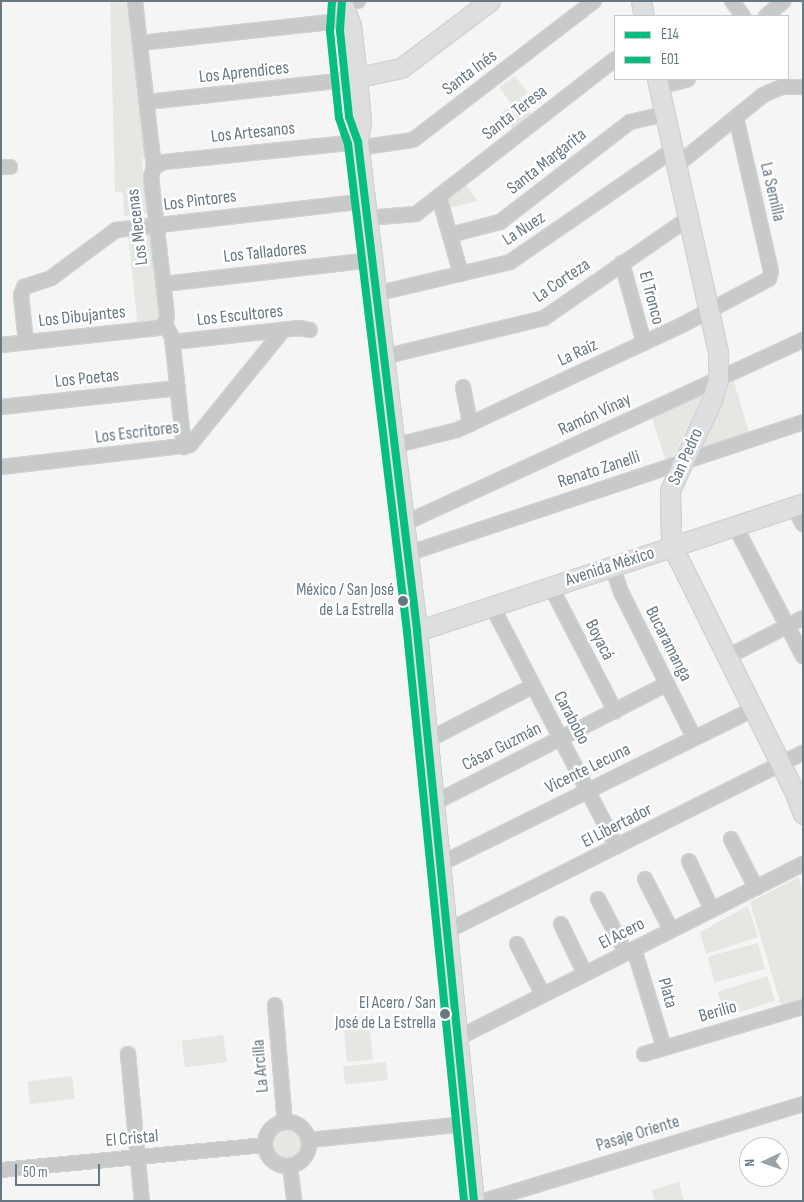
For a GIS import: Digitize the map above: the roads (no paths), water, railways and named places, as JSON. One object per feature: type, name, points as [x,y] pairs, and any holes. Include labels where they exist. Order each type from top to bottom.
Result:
[{"type":"street","name":"Los Mecenas","points":[[135,1],[154,167],[151,177],[164,284],[167,316],[165,324],[173,342],[184,447]]},
{"type":"street","points":[[351,79],[401,68],[490,1]]},
{"type":"street","name":"Santa Inés","points":[[358,145],[413,140],[594,1]]},
{"type":"street","points":[[641,1],[644,15]]},
{"type":"street","points":[[732,1],[742,15]]},
{"type":"street","points":[[767,15],[784,1]]},
{"type":"street","points":[[140,43],[346,6],[351,26],[351,79],[361,122],[358,145],[393,446],[417,631],[474,1201]]},
{"type":"street","name":"Santa Teresa","points":[[366,210],[416,214],[614,60]]},
{"type":"street","name":"Los Aprendices","points":[[147,102],[351,79]]},
{"type":"street","points":[[658,83],[680,80]]},
{"type":"street","name":"San Pedro","points":[[658,83],[718,353],[718,379],[712,400],[681,463],[669,498],[673,546],[781,764],[803,814]]},
{"type":"street","name":"La Nuez","points":[[375,294],[510,262],[736,117],[763,94],[782,87],[803,87]]},
{"type":"street","name":"Santa Margarita","points":[[450,235],[500,222],[630,122],[665,114]]},
{"type":"street","name":"La Semilla","points":[[736,117],[770,276]]},
{"type":"street","name":"Los Artesanos","points":[[154,167],[164,162],[358,145]]},
{"type":"street","points":[[439,197],[461,274]]},
{"type":"street","name":"Los Pintores","points":[[26,342],[21,296],[24,287],[56,275],[116,230],[157,225],[366,210]]},
{"type":"street","name":"La Corteza","points":[[383,357],[544,318],[689,218]]},
{"type":"street","name":"Los Talladores","points":[[164,284],[372,260]]},
{"type":"street","name":"El Tronco","points":[[622,263],[644,343]]},
{"type":"street","name":"La Raíz","points":[[393,446],[470,424],[710,311],[770,276]]},
{"type":"street","name":"Los Dibujantes","points":[[1,345],[158,328],[165,324]]},
{"type":"street","name":"Los Escultores","points":[[173,342],[283,330],[310,330]]},
{"type":"street","name":"Los Escritores","points":[[1,467],[184,447],[193,443],[283,330]]},
{"type":"street","name":"Ramón Vinay","points":[[403,524],[803,340]]},
{"type":"street","points":[[463,387],[470,424]]},
{"type":"street","name":"Los Poetas","points":[[1,407],[178,388]]},
{"type":"street","name":"Renato Zanelli","points":[[407,554],[803,422]]},
{"type":"street","points":[[798,505],[803,524]]},
{"type":"street","name":"Avenida México","points":[[417,631],[798,505]]},
{"type":"street","points":[[735,526],[803,656]]},
{"type":"street","name":"Bucaramanga","points":[[612,566],[619,587],[694,738]]},
{"type":"street","name":"Boyacá","points":[[551,586],[615,710]]},
{"type":"street","name":"Carabobo","points":[[492,606],[617,847]]},
{"type":"street","points":[[727,657],[803,618]]},
{"type":"street","name":"Cásar Guzmán","points":[[434,803],[667,684]]},
{"type":"street","points":[[428,740],[533,686]]},
{"type":"street","name":"Vicente Lecuna","points":[[440,864],[753,709]]},
{"type":"street","name":"El Libertador","points":[[447,931],[803,753]]},
{"type":"street","points":[[731,839],[756,888]]},
{"type":"street","points":[[689,861],[712,910]]},
{"type":"street","name":"El Acero","points":[[458,1038],[803,864]]},
{"type":"street","points":[[645,879],[671,930]]},
{"type":"street","name":"Plata","points":[[598,899],[630,951],[664,1048]]},
{"type":"street","points":[[561,924],[585,974]]},
{"type":"street","points":[[517,944],[542,995]]},
{"type":"street","name":"La Arcilla","points":[[275,1005],[285,1123]]},
{"type":"street","name":"Berilio","points":[[644,1054],[803,1007]]},
{"type":"street","points":[[128,1054],[142,1201]]},
{"type":"street","name":"Pasaje Oriente","points":[[484,1201],[803,1104]]},
{"type":"street","points":[[285,1123],[302,1128],[309,1140],[307,1154],[290,1166],[270,1159],[265,1145],[269,1132],[285,1123]]},
{"type":"street","points":[[309,1140],[466,1124]]},
{"type":"street","name":"El Cristal","points":[[1,1170],[265,1145]]},
{"type":"street","points":[[290,1166],[294,1201]]},
{"type":"place","name":"México / San José de La Estrella","points":[[403,601]]},
{"type":"place","name":"El Acero / San José de La Estrella","points":[[445,1014]]}]
